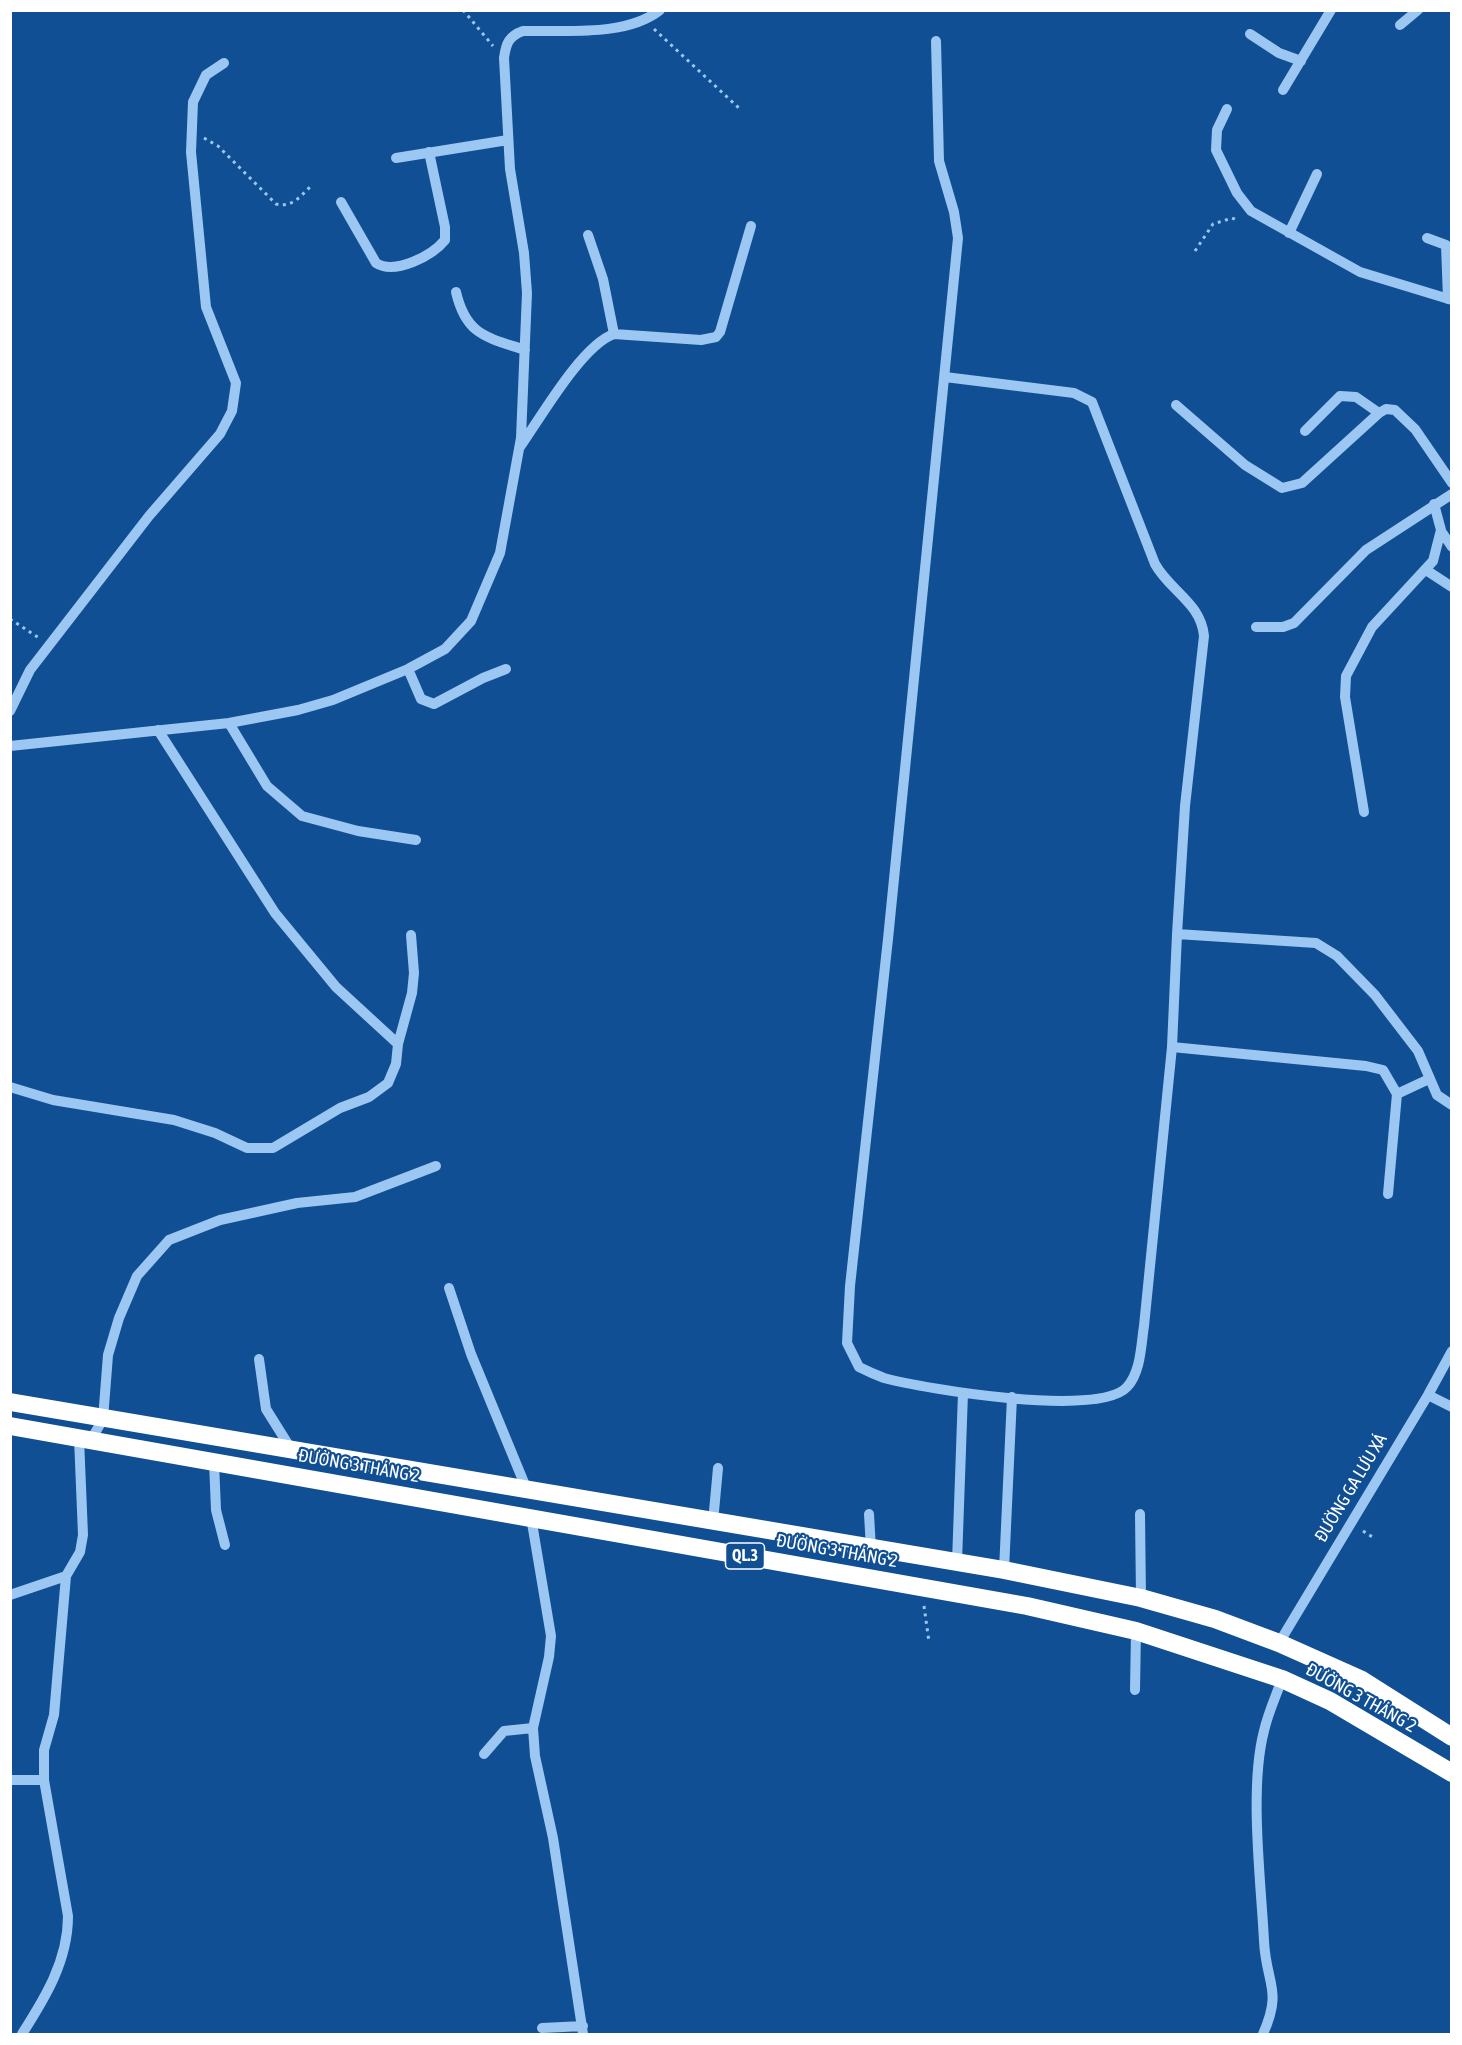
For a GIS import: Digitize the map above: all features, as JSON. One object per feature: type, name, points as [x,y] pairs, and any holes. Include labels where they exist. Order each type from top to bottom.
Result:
[{"type":"highway","name":"ĐƯỜNG 3 THÁNG 2","points":[[10,1402],[1004,1570],[1141,1598],[1215,1619],[1279,1642],[1362,1680],[1452,1737]]},
{"type":"highway","name":"ĐƯỜNG 3 THÁNG 2","points":[[10,1426],[1027,1606],[1136,1631],[1282,1679],[1330,1701],[1452,1773]]},
{"type":"highway","points":[[1282,1679],[1303,1653]]},
{"type":"street","points":[[10,746],[229,723],[279,714],[324,702],[408,669],[445,650],[471,621],[500,553],[520,447],[527,293],[524,253],[508,140],[504,58],[510,38],[523,31],[624,28],[646,21],[660,10]]},
{"type":"street","points":[[1283,90],[1331,10]]},
{"type":"street","points":[[1400,25],[1418,10]]},
{"type":"street","points":[[1250,34],[1280,53],[1301,61]]},
{"type":"street","points":[[936,41],[939,161],[954,212],[957,238],[945,377],[850,1286],[847,1342],[859,1367],[882,1377],[963,1393],[1069,1402],[1108,1399],[1127,1388],[1136,1372],[1144,1326],[1172,1047],[1185,806],[1204,636],[1203,620],[1195,608],[1163,579],[1155,564],[1092,402],[1074,393],[945,377]]},
{"type":"street","points":[[10,711],[30,670],[149,516],[220,434],[234,403],[236,383],[206,307],[191,135],[193,102],[199,86],[206,75],[224,63]]},
{"type":"street","points":[[1227,109],[1215,139],[1220,160],[1237,193],[1251,211],[1360,272],[1450,300],[1446,246],[1427,238]]},
{"type":"street","points":[[396,158],[508,140]]},
{"type":"street","points":[[341,202],[376,263],[384,268],[396,268],[439,247],[445,240],[445,226],[429,152]]},
{"type":"street","points":[[1289,233],[1317,174]]},
{"type":"street","points":[[520,447],[596,343],[614,333],[701,340],[716,337],[720,332],[751,226]]},
{"type":"street","points":[[588,235],[603,279],[614,333]]},
{"type":"street","points":[[456,292],[461,314],[474,330],[487,338],[525,350]]},
{"type":"street","points":[[1305,431],[1340,396],[1356,398],[1379,413]]},
{"type":"street","points":[[1176,405],[1245,465],[1282,488],[1302,483],[1379,413],[1395,410],[1402,414],[1452,483]]},
{"type":"street","points":[[1256,627],[1283,627],[1294,623],[1358,557],[1452,494]]},
{"type":"street","points":[[1434,504],[1441,530],[1452,547]]},
{"type":"street","points":[[1364,812],[1347,707],[1346,676],[1372,627],[1426,570],[1438,551],[1441,530]]},
{"type":"street","points":[[1426,570],[1452,587]]},
{"type":"street","points":[[408,669],[421,699],[434,704],[483,678],[506,669]]},
{"type":"street","points":[[229,723],[267,786],[302,816],[358,831],[416,840]]},
{"type":"street","points":[[158,730],[275,913],[336,987],[398,1044]]},
{"type":"street","points":[[1177,934],[1316,943],[1323,947],[1337,956],[1375,995],[1418,1052],[1437,1095],[1452,1105]]},
{"type":"street","points":[[10,1087],[53,1100],[174,1120],[215,1133],[247,1148],[273,1148],[339,1108],[369,1097],[388,1083],[396,1064],[398,1044],[412,993],[414,973],[411,935]]},
{"type":"street","points":[[1172,1047],[1366,1066],[1383,1070],[1397,1094],[1388,1194]]},
{"type":"street","points":[[1397,1094],[1430,1079]]},
{"type":"street","points":[[22,2034],[50,1989],[68,1938],[68,1916],[44,1780],[44,1750],[54,1715],[66,1576],[80,1552],[83,1535],[85,1439],[103,1419],[108,1355],[119,1318],[137,1276],[169,1240],[220,1220],[297,1203],[355,1197],[436,1166]]},
{"type":"street","points":[[449,1288],[471,1354],[527,1490]]},
{"type":"street","name":"ĐƯỜNG GA LƯU XÁ","points":[[1279,1642],[1428,1395],[1452,1351]]},
{"type":"street","points":[[259,1359],[266,1409],[291,1450]]},
{"type":"street","points":[[957,1562],[963,1393]]},
{"type":"street","points":[[1428,1395],[1452,1407]]},
{"type":"street","points":[[1004,1570],[1012,1397]]},
{"type":"street","points":[[214,1462],[216,1510],[225,1545]]},
{"type":"street","points":[[713,1522],[718,1468]]},
{"type":"street","points":[[869,1514],[871,1549]]},
{"type":"street","points":[[1140,1514],[1141,1598]]},
{"type":"street","points":[[531,1517],[551,1636],[549,1657],[532,1728],[583,2030],[542,2028]]},
{"type":"street","points":[[10,1595],[66,1576]]},
{"type":"street","points":[[1135,1690],[1136,1631]]},
{"type":"street","points":[[1263,2034],[1271,2016],[1274,1997],[1264,1948],[1258,1786],[1263,1732],[1282,1679]]},
{"type":"street","points":[[484,1754],[504,1731],[532,1728]]},
{"type":"street","points":[[10,1779],[44,1780]]},
{"type":"path","points":[[464,10],[504,58]]},
{"type":"path","points":[[646,21],[741,110]]},
{"type":"path","points":[[191,135],[218,146],[276,204],[284,206],[294,202],[310,187]]},
{"type":"path","points":[[1195,251],[1213,224],[1232,218],[1243,223]]},
{"type":"path","points":[[10,619],[49,645]]},
{"type":"path","points":[[921,1587],[929,1642]]}]
